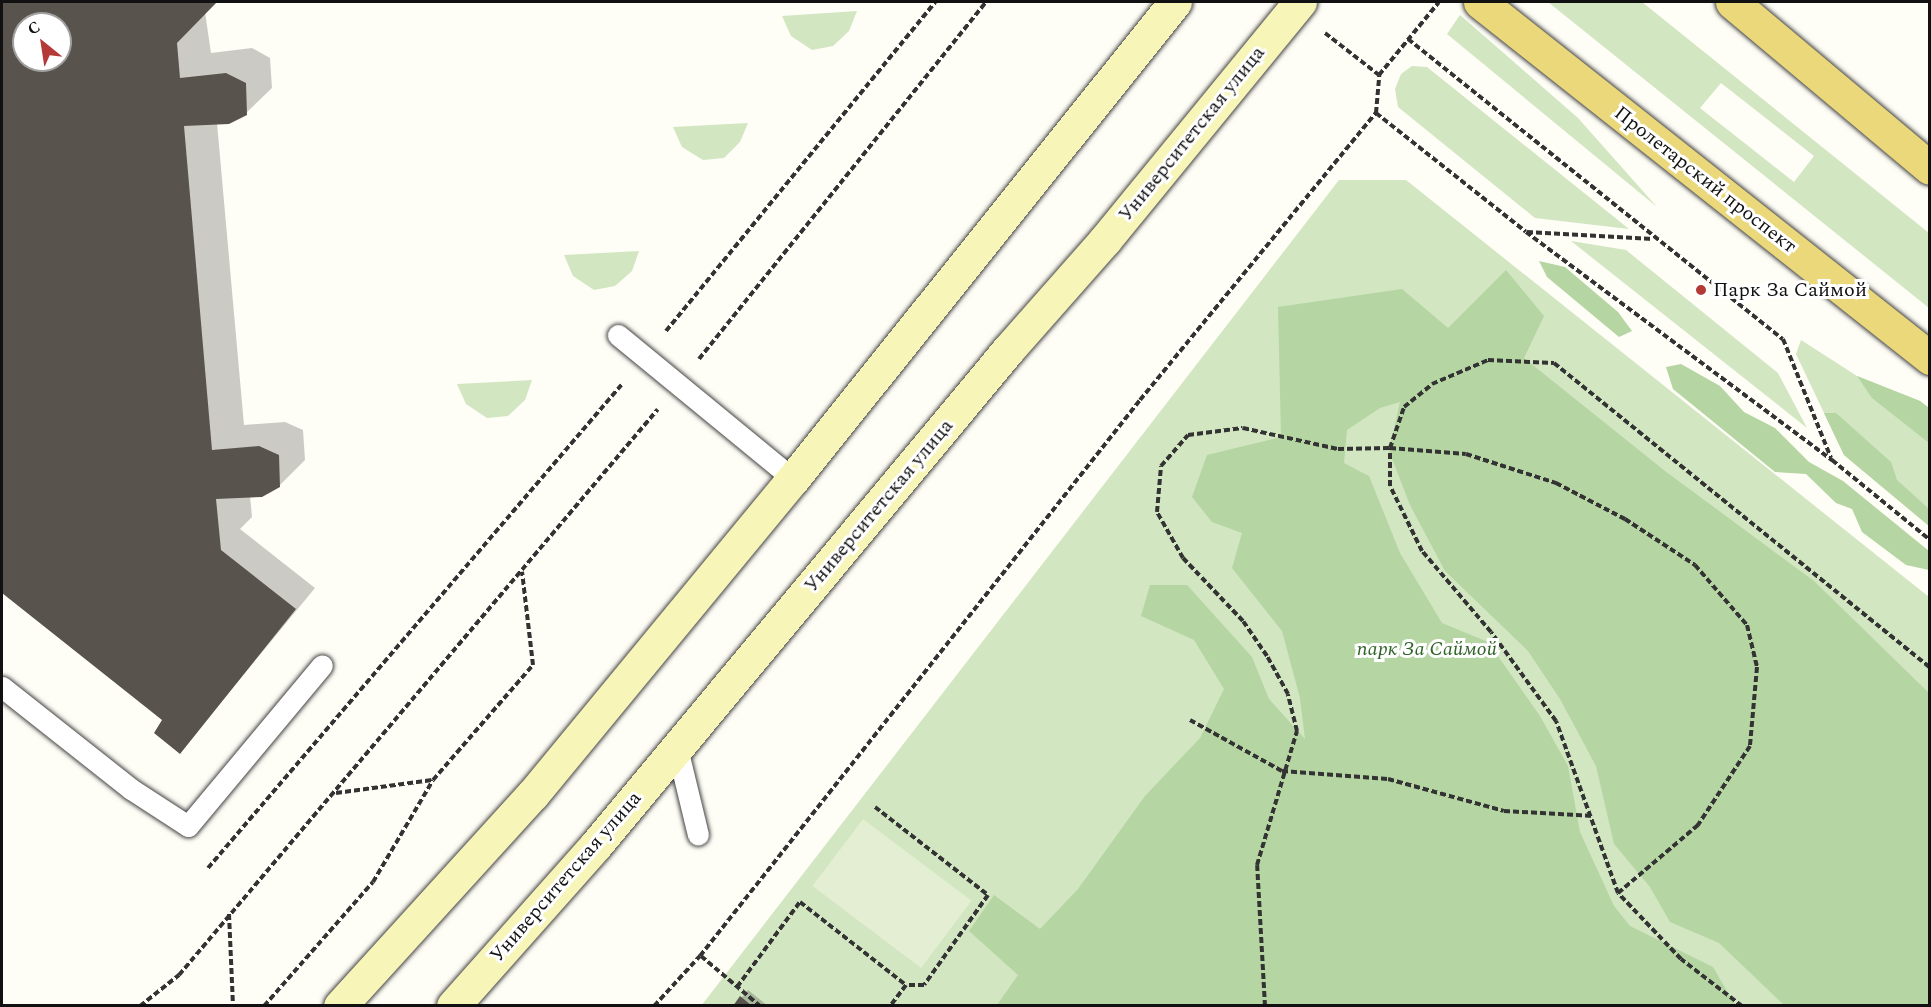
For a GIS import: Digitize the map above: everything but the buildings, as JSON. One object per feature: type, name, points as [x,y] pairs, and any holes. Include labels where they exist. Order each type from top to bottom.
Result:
[{"type":"main road","points":[[340,1005],[533,794],[793,478],[1175,2]]},
{"type":"main road","name":"Пролетарский проспект","points":[[1480,2],[1929,358]]},
{"type":"main road","points":[[1732,2],[1929,168]]},
{"type":"main road","name":"Университетская улица","points":[[453,1005],[677,748],[1008,350],[1106,240],[1297,5]]},
{"type":"lane","points":[[618,335],[677,387],[793,478]]},
{"type":"lane","points":[[2,687],[131,789],[188,826],[322,665]]},
{"type":"lane","points":[[677,748],[698,835]]},
{"type":"path","points":[[208,868],[645,357],[935,2]]},
{"type":"path","points":[[140,1005],[179,975],[229,914],[336,793],[677,387],[986,2]]},
{"type":"path","points":[[654,1005],[700,956],[1140,400],[1376,112],[1379,75],[1439,2]]},
{"type":"path","points":[[1297,5],[1379,75]]},
{"type":"path","points":[[1408,39],[1653,239],[1783,339],[1832,460]]},
{"type":"path","points":[[1376,112],[1526,232],[1832,460],[1929,540]]},
{"type":"path","points":[[1526,232],[1653,239]]},
{"type":"path","points":[[1742,1005],[1681,959],[1618,893],[1594,816],[1556,721],[1491,632],[1422,551],[1390,486],[1390,448],[1404,407],[1432,384],[1488,360],[1554,363],[1929,667]]},
{"type":"path","points":[[1264,1005],[1257,865],[1282,771],[1297,731],[1288,694],[1243,621],[1183,558],[1157,512],[1161,466],[1188,435],[1243,428],[1338,449],[1390,448],[1466,454],[1556,483],[1625,519],[1695,565],[1747,625],[1757,667],[1750,746],[1698,825],[1618,893]]},
{"type":"path","points":[[264,1005],[373,882],[433,780],[533,665],[522,572]]},
{"type":"path","points":[[1190,720],[1282,771],[1388,779],[1504,812],[1594,816]]},
{"type":"path","points":[[336,793],[433,780]]},
{"type":"path","points":[[737,987],[800,902],[906,985],[924,985],[988,895],[875,807]]},
{"type":"path","points":[[229,914],[233,1005]]},
{"type":"path","points":[[700,956],[760,1005]]},
{"type":"path","points":[[890,1005],[906,985]]},
{"type":"green space","points":[[1548,2],[1642,2],[1929,233],[1929,308]],"holes":[[[1721,83],[1814,156],[1794,182],[1700,108]]]},
{"type":"green space","points":[[857,11],[849,31],[833,46],[812,50],[791,36],[782,16]]},
{"type":"green space","points":[[1460,15],[1578,118],[1657,207],[1447,34]]},
{"type":"green space","points":[[1412,66],[1427,67],[1629,229],[1535,218],[1398,107],[1395,89],[1401,74]]},
{"type":"green space","points":[[748,123],[740,142],[724,158],[703,160],[682,147],[673,127]]},
{"type":"green space","name":"парк За Саймой","points":[[1339,180],[1406,180],[1929,597],[1929,1005],[701,1006]]},
{"type":"green space","points":[[1571,241],[1626,250],[1778,373],[1807,428]]},
{"type":"green space","points":[[639,251],[632,271],[615,286],[594,290],[573,276],[564,255]]},
{"type":"green space","points":[[1539,261],[1565,267],[1618,312],[1632,331],[1619,337],[1547,277]]},
{"type":"green space","name":"парк За Саймой","points":[[1506,270],[1544,316],[1524,358],[1665,471],[1814,581],[1929,693],[1929,1005],[1784,1005],[1719,943],[1670,922],[1650,887],[1614,844],[1596,766],[1560,699],[1528,651],[1445,571],[1410,505],[1389,451],[1400,402],[1380,408],[1347,430],[1344,463],[1369,476],[1400,553],[1442,623],[1488,642],[1540,716],[1568,766],[1580,832],[1614,906],[1630,926],[1713,967],[1735,1005],[997,1005],[1018,975],[969,931],[994,895],[1040,929],[1078,889],[1145,796],[1200,738],[1224,689],[1194,640],[1141,616],[1150,585],[1187,585],[1252,657],[1269,699],[1305,739],[1300,698],[1282,631],[1232,568],[1242,533],[1212,522],[1192,497],[1207,455],[1281,437],[1278,307],[1402,289],[1448,328]]},
{"type":"green space","points":[[1801,340],[1857,376],[1920,401],[1929,408],[1929,526],[1844,455],[1796,354]]},
{"type":"green space","points":[[1681,364],[1720,386],[1744,412],[1775,428],[1809,462],[1843,481],[1929,551],[1929,570],[1906,565],[1862,532],[1852,509],[1836,503],[1806,474],[1775,472],[1673,389],[1666,367]]},
{"type":"green space","points":[[1857,376],[1920,401],[1929,408],[1929,443],[1872,398]]},
{"type":"green space","points":[[532,380],[525,400],[508,416],[487,418],[466,404],[457,384]]},
{"type":"green space","points":[[1824,413],[1836,413],[1891,462],[1897,480],[1929,509],[1929,526],[1844,455]]},
{"type":"green space","points":[[863,819],[972,901],[921,968],[812,886]]},
{"type":"place","name":"Парк За Саймой","points":[[1701,290]]}]
